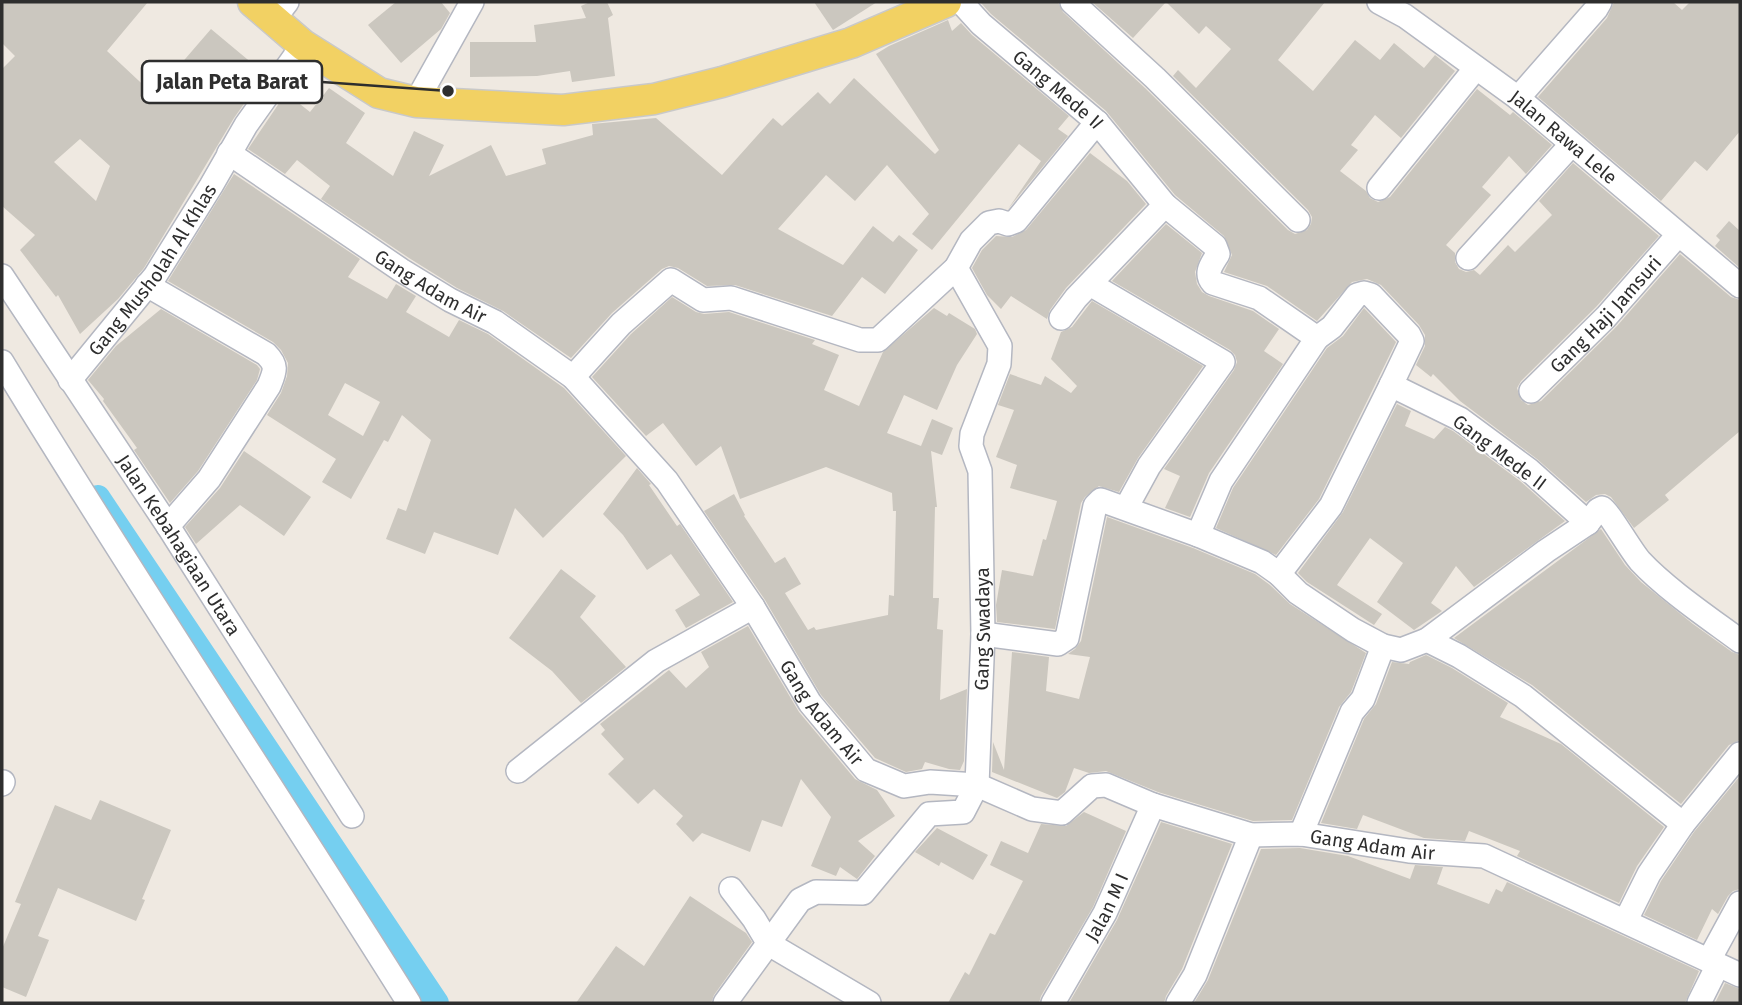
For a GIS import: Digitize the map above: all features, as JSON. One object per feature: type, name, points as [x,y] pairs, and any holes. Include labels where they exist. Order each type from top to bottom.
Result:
[{"type":"main road","points":[[271,8],[303,45],[379,93],[416,102],[563,110],[654,99],[722,82],[851,43],[946,2]]},
{"type":"street","points":[[416,102],[472,2]]},
{"type":"street","name":"Gang Mede II","points":[[961,2],[981,24],[1097,122],[1165,205],[1215,246],[1218,254],[1208,272],[1213,283],[1259,298],[1317,338]]},
{"type":"street","points":[[1072,2],[1155,78],[1298,220]]},
{"type":"street","name":"Jalan Rawa Lele","points":[[1379,2],[1405,16],[1518,98],[1740,286]]},
{"type":"street","points":[[1518,98],[1600,2]]},
{"type":"street","points":[[229,153],[303,45]]},
{"type":"street","points":[[1379,188],[1476,68]]},
{"type":"street","points":[[573,377],[621,324],[671,280],[703,300],[731,298],[860,340],[878,340],[956,268],[971,241],[989,223],[1008,224],[1016,220],[1097,122]]},
{"type":"street","points":[[1468,258],[1571,145]]},
{"type":"street","name":"Gang Musholah Al Khlas","points":[[70,380],[155,276],[229,153]]},
{"type":"street","name":"Gang Adam Air","points":[[229,153],[401,270],[450,300],[495,322],[573,377],[667,481],[753,607],[810,703],[866,770],[904,786],[930,782],[977,785],[1032,809],[1050,813],[1062,813],[1091,786],[1106,785],[1153,805],[1251,835],[1301,834],[1409,851],[1484,856],[1740,975]]},
{"type":"street","points":[[1060,318],[1165,205]]},
{"type":"street","name":"Gang Haji Jamsuri","points":[[1531,391],[1606,317],[1678,235]]},
{"type":"street","name":"Gang Swadaya","points":[[956,268],[1000,346],[999,364],[972,434],[971,446],[980,471],[984,634],[977,785]]},
{"type":"street","name":"Jalan Kebahagiaan Utara","points":[[2,276],[168,526],[352,816]]},
{"type":"street","points":[[1090,284],[1223,362],[1149,466],[1126,508]]},
{"type":"street","points":[[147,285],[266,354],[276,369],[269,386],[209,479],[168,526]]},
{"type":"street","points":[[1198,535],[1221,481],[1317,338],[1332,327],[1357,295],[1371,295],[1412,341],[1331,506],[1279,574]]},
{"type":"street","points":[[2,362],[409,1003]]},
{"type":"street","name":"Gang Mede II","points":[[1391,385],[1460,419],[1529,470],[1588,523]]},
{"type":"street","points":[[984,634],[1058,644],[1067,638],[1095,506],[1101,500],[1198,535],[1262,562],[1298,593],[1353,630],[1383,646],[1401,650],[1427,640],[1588,523],[1602,508],[1607,511],[1619,534],[1641,562],[1737,630]]},
{"type":"street","points":[[518,771],[656,661],[753,607]]},
{"type":"street","points":[[1427,640],[1459,656],[1523,696],[1683,824]]},
{"type":"street","points":[[1301,834],[1352,712],[1363,699],[1383,646]]},
{"type":"street","points":[[1626,920],[1648,874],[1683,824],[1740,754]]},
{"type":"street","points":[[725,1003],[800,900],[817,892],[863,893],[929,814],[963,812],[977,785]]},
{"type":"street","name":"Jalan M I","points":[[1053,1003],[1105,913],[1153,805]]},
{"type":"street","points":[[1178,1003],[1195,975],[1251,835]]},
{"type":"street","points":[[731,889],[769,944],[869,1003]]},
{"type":"street","points":[[1699,1003],[1740,903]]},
{"type":"building","points":[[2,2],[148,2],[107,51],[154,95],[211,29],[265,74],[234,118],[144,268],[118,299],[80,334],[58,295],[56,297],[20,250],[35,235],[2,206],[2,69],[15,56],[2,43]],"holes":[[[80,139],[110,166],[96,201],[54,162]]]},
{"type":"building","points":[[396,2],[441,2],[450,13],[441,29],[401,63],[368,25]]},
{"type":"building","points":[[590,2],[607,2],[613,15],[608,18],[615,76],[572,82],[570,71],[537,76],[470,77],[470,42],[536,42],[534,25],[586,18],[581,6]]},
{"type":"building","points":[[814,2],[877,2],[833,30]]},
{"type":"building","points":[[1058,2],[1063,12],[1295,234],[1307,230],[1311,224],[1312,217],[1308,210],[1173,76],[1178,70],[1196,88],[1231,49],[1206,26],[1199,34],[1166,2],[1325,2],[1278,60],[1313,91],[1355,40],[1380,60],[1394,43],[1424,68],[1435,55],[1455,71],[1401,138],[1375,115],[1351,145],[1358,150],[1340,171],[1366,191],[1370,198],[1378,202],[1390,197],[1477,89],[1510,115],[1513,112],[1552,145],[1526,174],[1509,156],[1482,187],[1491,195],[1446,245],[1455,253],[1455,262],[1459,269],[1466,272],[1474,270],[1480,275],[1508,245],[1515,252],[1552,215],[1539,201],[1573,163],[1659,236],[1596,307],[1521,381],[1517,388],[1521,400],[1528,405],[1541,401],[1617,326],[1680,254],[1731,297],[1740,300],[1740,431],[1665,495],[1669,500],[1634,528],[1611,497],[1605,494],[1596,495],[1586,502],[1537,459],[1460,401],[1433,374],[1431,377],[1416,365],[1425,346],[1425,335],[1419,325],[1381,285],[1367,279],[1352,282],[1317,321],[1267,286],[1224,272],[1232,255],[1224,236],[1175,195],[1106,111],[991,14],[981,3]]},
{"type":"building","points":[[1092,2],[1166,2],[1133,38]]},
{"type":"building","points":[[1614,2],[1673,2],[1682,10],[1690,2],[1740,2],[1740,131],[1707,171],[1695,161],[1661,201],[1538,97],[1607,18]]},
{"type":"building","points":[[948,20],[952,31],[961,23],[1069,116],[1058,129],[1068,136],[1008,209],[1041,161],[1019,144],[932,250],[912,234],[929,214],[887,165],[855,201],[826,175],[778,229],[843,265],[873,226],[893,242],[899,235],[918,250],[885,294],[862,277],[832,316],[735,285],[707,286],[678,268],[669,266],[662,269],[612,313],[571,358],[503,311],[457,288],[321,199],[330,186],[297,160],[285,174],[248,149],[286,93],[310,112],[329,88],[365,113],[346,143],[393,176],[414,131],[444,145],[429,176],[491,145],[506,176],[546,164],[542,149],[593,135],[592,124],[656,118],[722,175],[773,118],[782,126],[818,92],[830,104],[854,78],[935,154],[939,150],[876,54]]},
{"type":"building","points":[[1090,153],[1127,181],[1146,204],[1066,288],[1050,310],[1047,319],[1011,296],[1001,309],[987,295],[972,268],[982,250],[996,236],[1012,237],[1026,230]]},
{"type":"building","points":[[234,174],[360,259],[348,277],[387,299],[396,284],[416,296],[406,312],[449,337],[459,320],[488,334],[564,388],[626,456],[543,538],[515,508],[498,555],[434,532],[425,554],[386,539],[398,508],[406,511],[431,440],[402,415],[388,442],[384,440],[351,499],[322,482],[336,459],[267,415],[281,393],[287,376],[288,363],[281,350],[273,342],[168,281]],"holes":[[[345,383],[380,402],[363,436],[328,415]]]},
{"type":"building","points":[[1729,221],[1740,231],[1740,268],[1715,246],[1720,240],[1716,236]]},
{"type":"building","points":[[1166,224],[1202,253],[1195,272],[1202,292],[1253,311],[1279,329],[1264,351],[1283,364],[1209,473],[1190,517],[1165,508],[1180,476],[1164,469],[1237,362],[1230,350],[1112,281]]},
{"type":"building","points":[[672,297],[696,312],[729,312],[815,340],[812,344],[839,355],[824,390],[859,406],[883,352],[934,308],[947,316],[949,313],[975,329],[977,334],[957,365],[937,410],[904,395],[887,433],[921,446],[932,419],[953,428],[942,455],[931,451],[937,507],[933,598],[939,598],[937,629],[943,630],[940,700],[967,689],[964,761],[960,770],[925,762],[922,769],[906,772],[875,758],[821,695],[765,600],[704,511],[734,494],[744,516],[775,563],[785,557],[801,584],[785,593],[808,630],[814,627],[816,630],[888,615],[889,595],[894,596],[896,511],[893,511],[892,493],[826,467],[740,499],[721,446],[696,466],[663,423],[646,436],[592,377],[631,334]]},
{"type":"building","points":[[1092,301],[1203,366],[1138,458],[1119,492],[1099,486],[1081,503],[1055,629],[997,622],[996,605],[1002,570],[1033,576],[1057,501],[1010,488],[1017,465],[996,457],[1014,410],[998,405],[1010,374],[1041,385],[1045,376],[1071,393],[1077,386],[1051,359],[1061,332],[1072,327]]},
{"type":"building","points":[[1364,308],[1396,342],[1319,499],[1276,555],[1216,528],[1233,488],[1327,348],[1343,336]]},
{"type":"building","points":[[161,309],[260,369],[257,380],[198,471],[170,503],[134,450],[137,448],[88,380],[116,346]]},
{"type":"building","points":[[1397,404],[1411,411],[1405,426],[1434,439],[1445,427],[1453,431],[1520,481],[1565,521],[1474,587],[1456,566],[1431,603],[1442,611],[1414,630],[1377,602],[1403,563],[1370,538],[1337,585],[1382,614],[1374,625],[1307,582],[1298,573],[1343,512]]},
{"type":"building","points":[[244,451],[311,497],[284,536],[240,505],[196,544],[185,527],[220,488]]},
{"type":"building","points":[[637,468],[651,484],[649,485],[677,526],[680,524],[733,602],[686,628],[675,610],[700,595],[671,554],[647,570],[623,535],[603,514]]},
{"type":"building","points":[[1107,517],[1255,574],[1290,604],[1366,653],[1351,692],[1339,707],[1292,820],[1253,821],[1158,792],[1106,771],[1089,773],[1074,768],[1065,792],[1057,798],[992,772],[993,742],[1004,770],[1012,652],[1049,657],[1046,691],[1079,699],[1090,657],[1068,654],[1081,641]]},
{"type":"building","points":[[1601,529],[1625,565],[1641,582],[1693,624],[1740,655],[1740,740],[1729,745],[1681,804],[1532,685],[1454,638]]},
{"type":"building","points":[[561,569],[596,596],[580,617],[626,667],[581,703],[552,671],[509,638]]},
{"type":"building","points":[[748,626],[799,712],[855,779],[877,790],[895,816],[858,841],[875,856],[857,879],[840,867],[836,876],[811,866],[831,817],[801,779],[782,827],[762,820],[750,852],[702,833],[693,842],[676,824],[683,816],[654,789],[638,804],[608,774],[624,759],[601,734],[605,730],[600,724],[669,670],[686,688],[709,667],[701,652]]},
{"type":"building","points":[[1426,655],[1508,703],[1500,717],[1561,744],[1664,827],[1637,866],[1619,903],[1517,856],[1520,851],[1469,831],[1465,841],[1424,838],[1363,815],[1357,829],[1321,823],[1364,719],[1376,704],[1392,662],[1409,664]]},
{"type":"building","points":[[1740,776],[1740,889],[1728,896],[1718,914],[1712,909],[1697,940],[1644,915],[1661,881],[1694,832]]},
{"type":"building","points":[[100,800],[171,830],[142,899],[145,900],[136,921],[58,888],[38,936],[49,940],[26,997],[2,987],[2,949],[21,904],[15,902],[55,805],[91,820]]},
{"type":"building","points":[[1084,812],[1126,831],[1093,907],[1039,1003],[948,1003],[965,972],[969,975],[990,933],[995,935],[1023,881],[990,865],[1001,841],[1028,853],[1041,824],[1066,826]]},
{"type":"building","points":[[1161,822],[1232,844],[1182,969],[1164,1003],[1069,1003],[1117,920]]},
{"type":"building","points":[[937,828],[988,855],[973,880],[941,862],[939,866],[915,852]]},
{"type":"building","points":[[1300,848],[1348,856],[1410,879],[1415,865],[1443,867],[1437,884],[1489,904],[1496,889],[1502,892],[1507,882],[1699,971],[1685,1003],[1194,1003],[1208,980],[1261,849]]},
{"type":"building","points":[[690,896],[746,933],[752,942],[711,1003],[576,1003],[616,946],[644,966]]},
{"type":"building","points":[[1725,983],[1740,989],[1740,1003],[1715,1003]]},
{"type":"waterway","points":[[98,497],[437,1003]]},
{"type":"place","name":"Jalan Peta Barat","points":[[448,91]]}]
